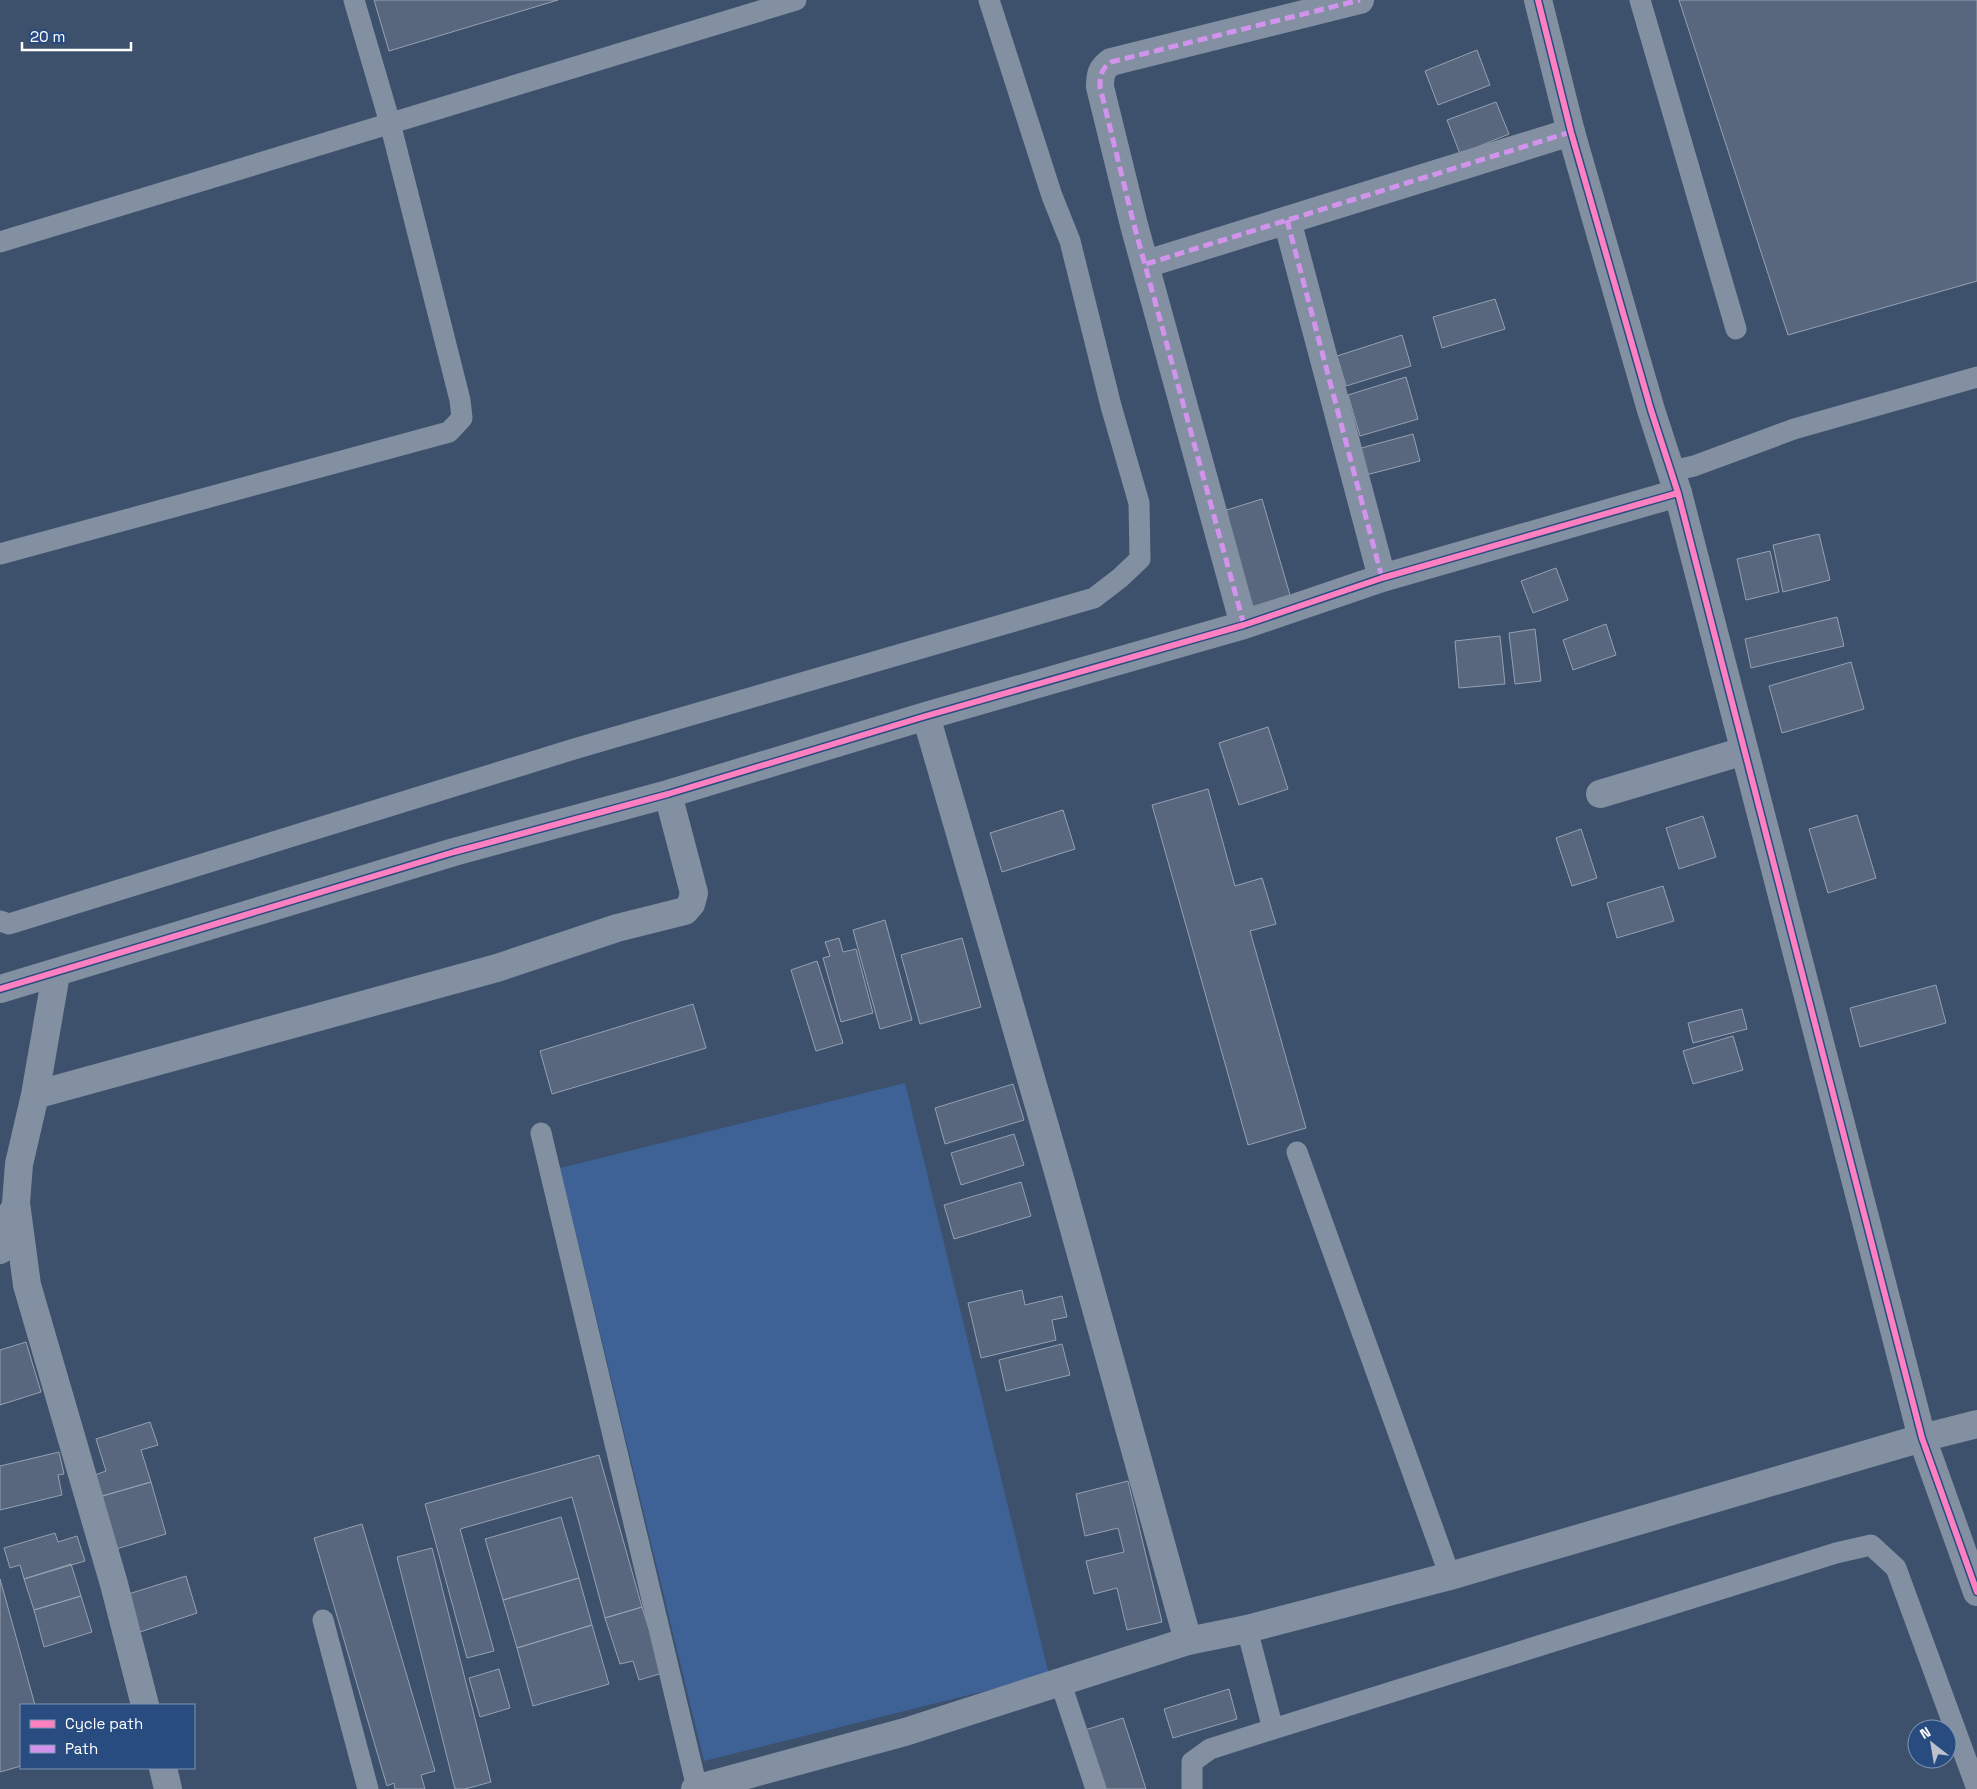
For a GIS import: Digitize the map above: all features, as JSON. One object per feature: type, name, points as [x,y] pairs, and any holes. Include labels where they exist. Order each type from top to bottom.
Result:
[{"type":"street","points":[[1244,625],[1134,225],[1100,87],[1100,75],[1104,67],[1120,60],[1360,0]]},
{"type":"street","points":[[1538,0],[1571,132],[1651,410],[1675,482],[1922,1438],[1977,1592]]},
{"type":"street","points":[[1146,264],[1571,132]]},
{"type":"street","points":[[1287,220],[1382,578]]},
{"type":"street","points":[[0,989],[56,974],[454,852],[668,794],[926,716],[1244,625],[1675,482]]},
{"type":"street","points":[[926,716],[1061,1182],[1188,1641]]},
{"type":"street","points":[[1600,794],[1744,751]]},
{"type":"street","points":[[35,1095],[497,968],[617,928],[684,910],[691,904],[694,893],[668,794]]},
{"type":"street","points":[[56,974],[35,1095],[19,1164],[16,1202],[27,1286],[114,1584],[145,1704]]},
{"type":"street","points":[[0,1250],[16,1202]]},
{"type":"street","points":[[696,1789],[905,1732],[1188,1641],[1247,1629],[1450,1576],[1922,1438],[1977,1424]]},
{"type":"street","points":[[163,1769],[168,1789]]},
{"type":"lane","points":[[0,554],[449,432],[462,418],[460,400],[390,123],[354,0]]},
{"type":"lane","points":[[0,242],[796,0]]},
{"type":"lane","points":[[0,921],[9,924],[574,749],[1094,598],[1120,578],[1140,559],[1139,503],[1111,406],[1070,241],[1052,196],[989,0]]},
{"type":"lane","points":[[1640,0],[1736,329]]},
{"type":"lane","points":[[1675,482],[1694,466],[1794,429],[1977,377]]},
{"type":"lane","points":[[541,1133],[696,1789]]},
{"type":"lane","points":[[1297,1152],[1450,1576]]},
{"type":"lane","points":[[1192,1789],[1192,1762],[1210,1749],[1836,1553],[1871,1545],[1896,1568],[1977,1789]]},
{"type":"lane","points":[[323,1620],[368,1789]]},
{"type":"lane","points":[[1247,1629],[1272,1729]]},
{"type":"lane","points":[[1060,1681],[1096,1789]]},
{"type":"shaded area","points":[[905,1083],[1049,1675],[704,1761],[560,1168]]},
{"type":"building","points":[[374,0],[558,0],[389,51]]},
{"type":"building","points":[[1679,0],[1977,0],[1977,281],[1788,335]]},
{"type":"building","points":[[1477,50],[1490,85],[1438,105],[1425,71]]},
{"type":"building","points":[[1496,102],[1509,134],[1460,154],[1447,120]]},
{"type":"building","points":[[1495,299],[1505,329],[1442,348],[1433,317]]},
{"type":"building","points":[[1402,335],[1411,366],[1346,386],[1337,356]]},
{"type":"building","points":[[1406,377],[1418,419],[1360,436],[1348,395]]},
{"type":"building","points":[[1413,434],[1420,461],[1362,476],[1354,450]]},
{"type":"building","points":[[1262,499],[1290,595],[1245,609],[1217,513]]},
{"type":"building","points":[[1819,534],[1830,580],[1783,592],[1773,545]]},
{"type":"building","points":[[1770,551],[1779,592],[1746,600],[1737,559]]},
{"type":"building","points":[[1556,568],[1568,600],[1533,613],[1521,581]]},
{"type":"building","points":[[1837,617],[1844,646],[1751,668],[1745,639]]},
{"type":"building","points":[[1606,624],[1616,655],[1573,670],[1563,640]]},
{"type":"building","points":[[1535,629],[1541,681],[1515,684],[1509,633]]},
{"type":"building","points":[[1500,636],[1505,684],[1459,688],[1455,641]]},
{"type":"building","points":[[1851,662],[1864,709],[1782,733],[1769,686]]},
{"type":"building","points":[[1268,727],[1288,789],[1239,805],[1219,743]]},
{"type":"building","points":[[1208,789],[1235,886],[1262,878],[1276,924],[1250,931],[1306,1128],[1248,1145],[1152,805]]},
{"type":"building","points":[[1063,810],[1075,849],[1002,872],[990,833]]},
{"type":"building","points":[[1857,815],[1876,878],[1828,893],[1809,829]]},
{"type":"building","points":[[1703,816],[1716,857],[1679,869],[1666,828]]},
{"type":"building","points":[[1581,829],[1597,878],[1572,886],[1556,838]]},
{"type":"building","points":[[1663,886],[1674,921],[1617,938],[1607,903]]},
{"type":"building","points":[[885,920],[912,1020],[880,1029],[853,930]]},
{"type":"building","points":[[839,938],[843,952],[856,949],[873,1013],[841,1022],[823,958],[830,956],[825,942]]},
{"type":"building","points":[[962,938],[981,1007],[920,1024],[901,955]]},
{"type":"building","points":[[817,961],[843,1043],[816,1051],[791,970]]},
{"type":"building","points":[[1936,985],[1946,1023],[1860,1047],[1850,1008]]},
{"type":"building","points":[[693,1004],[706,1048],[552,1094],[540,1051]]},
{"type":"building","points":[[1742,1009],[1747,1029],[1693,1043],[1688,1023]]},
{"type":"building","points":[[1733,1036],[1743,1070],[1693,1084],[1683,1051]]},
{"type":"building","points":[[1013,1084],[1024,1120],[945,1144],[935,1108]]},
{"type":"building","points":[[1014,1134],[1024,1165],[961,1185],[951,1153]]},
{"type":"building","points":[[1021,1182],[1031,1216],[954,1239],[944,1205]]},
{"type":"building","points":[[1022,1290],[1025,1305],[1062,1296],[1067,1317],[1052,1320],[1056,1340],[981,1358],[968,1303]]},
{"type":"building","points":[[26,1342],[41,1392],[0,1405],[0,1350]]},
{"type":"building","points":[[1062,1344],[1070,1375],[1006,1391],[999,1360]]},
{"type":"building","points":[[150,1422],[158,1445],[141,1450],[151,1482],[99,1497],[92,1476],[106,1471],[96,1439]]},
{"type":"building","points":[[59,1452],[64,1474],[58,1475],[62,1495],[0,1510],[0,1466]]},
{"type":"building","points":[[599,1455],[642,1607],[605,1618],[572,1497],[460,1529],[494,1651],[467,1658],[425,1504]]},
{"type":"building","points":[[1128,1481],[1162,1622],[1127,1630],[1117,1588],[1094,1594],[1086,1561],[1124,1552],[1118,1528],[1085,1536],[1076,1494]]},
{"type":"building","points":[[151,1482],[166,1534],[113,1550],[99,1497]]},
{"type":"building","points":[[561,1517],[579,1578],[503,1600],[485,1539]]},
{"type":"building","points":[[362,1524],[435,1771],[421,1775],[425,1789],[395,1789],[394,1783],[387,1786],[314,1538]]},
{"type":"building","points":[[55,1533],[58,1542],[77,1536],[85,1561],[24,1579],[20,1565],[10,1568],[4,1548]]},
{"type":"building","points":[[432,1548],[491,1782],[465,1789],[455,1789],[397,1557]]},
{"type":"building","points":[[71,1564],[81,1596],[34,1610],[24,1579]]},
{"type":"building","points":[[186,1576],[197,1613],[134,1634],[122,1596]]},
{"type":"building","points":[[579,1578],[592,1625],[517,1648],[503,1600]]},
{"type":"building","points":[[0,1579],[35,1704],[20,1704],[20,1766],[0,1772]]},
{"type":"building","points":[[81,1596],[92,1632],[44,1647],[34,1610]]},
{"type":"building","points":[[642,1607],[663,1673],[639,1680],[633,1661],[620,1664],[605,1618]]},
{"type":"building","points":[[592,1625],[609,1684],[533,1706],[517,1648]]},
{"type":"building","points":[[499,1669],[510,1708],[480,1717],[469,1678]]},
{"type":"building","points":[[1229,1689],[1237,1719],[1173,1738],[1164,1709]]},
{"type":"building","points":[[1123,1718],[1146,1789],[1103,1789],[1085,1730]]},
{"type":"marked path","points":[[1244,625],[1134,225],[1100,87],[1101,76],[1105,67],[1111,62],[1360,0]]},
{"type":"marked path","points":[[1146,264],[1571,132]]},
{"type":"marked path","points":[[1287,220],[1382,578]]},
{"type":"cycle path","points":[[1538,0],[1571,132],[1651,410],[1678,493],[1922,1438],[1977,1592]]},
{"type":"cycle path","points":[[0,989],[454,852],[668,794],[926,716],[1244,625],[1382,578],[1678,493]]}]
